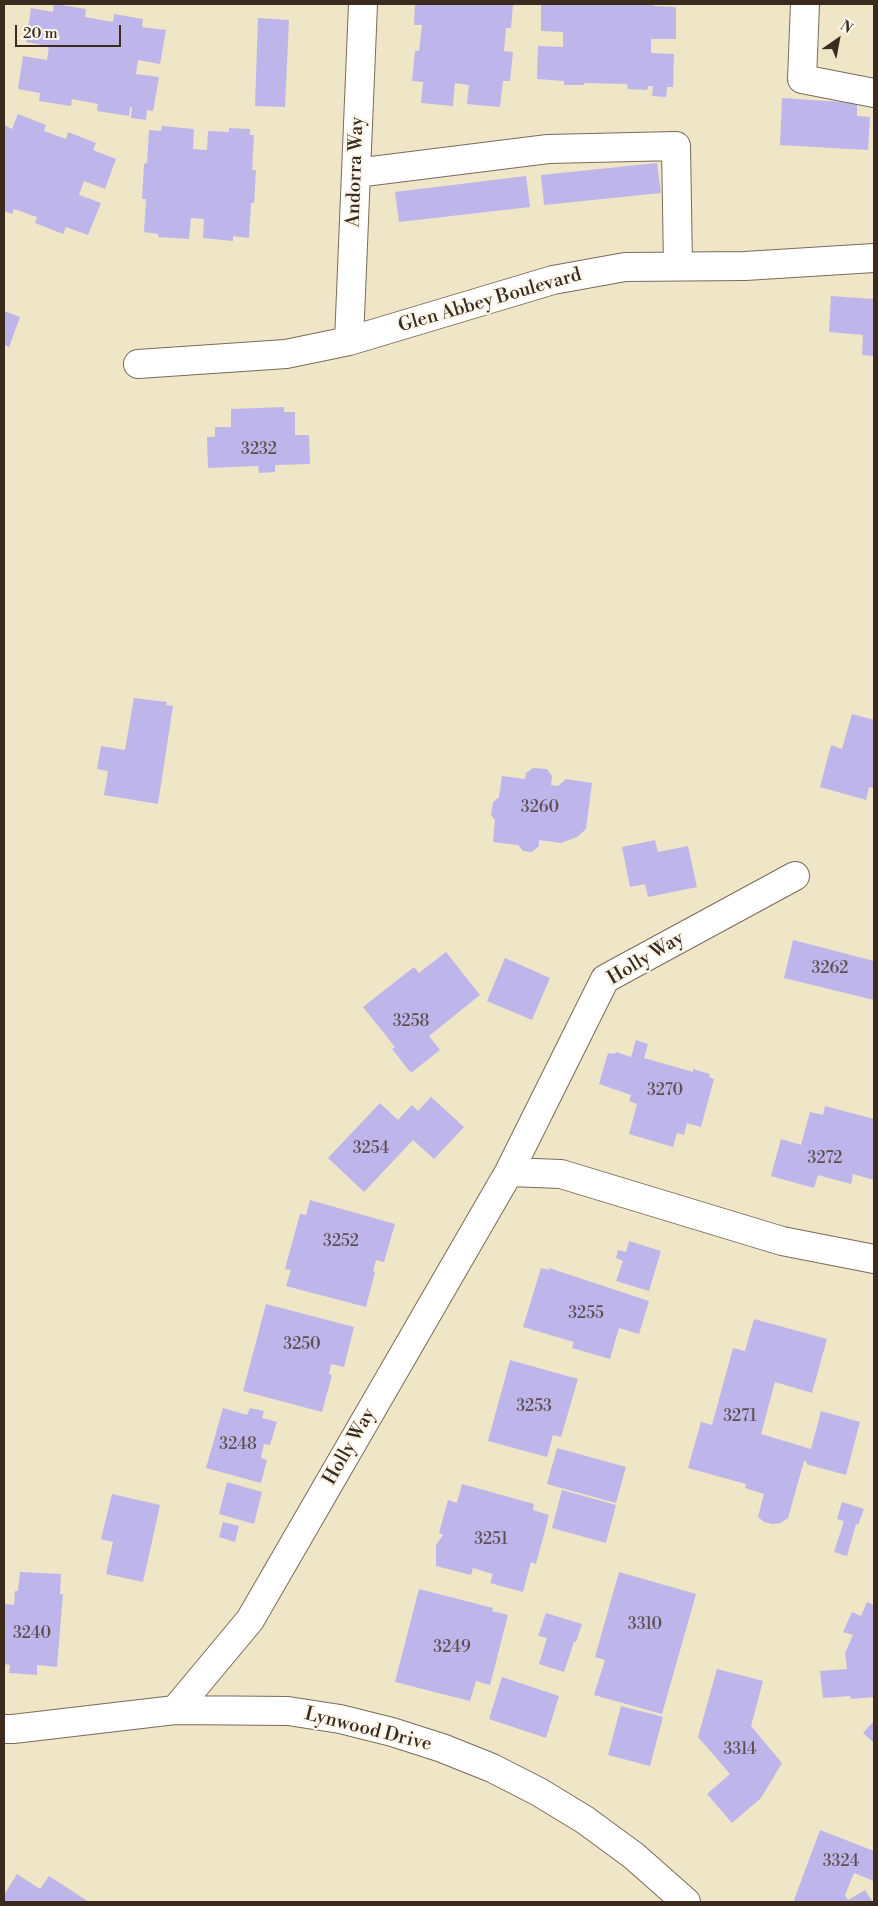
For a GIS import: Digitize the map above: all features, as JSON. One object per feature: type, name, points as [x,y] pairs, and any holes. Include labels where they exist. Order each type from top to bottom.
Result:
[{"type":"street","name":"Andorra Way","points":[[349,341],[363,4]]},
{"type":"street","points":[[805,4],[802,79],[874,93]]},
{"type":"street","points":[[356,173],[548,149],[676,146],[678,266]]},
{"type":"street","name":"Glen Abbey Boulevard","points":[[138,364],[286,354],[349,341],[553,280],[625,267],[745,266],[874,258]]},
{"type":"street","name":"Holly Way","points":[[175,1710],[250,1620],[508,1172],[535,1122],[605,979],[795,876]]},
{"type":"street","points":[[508,1172],[561,1174],[782,1241],[874,1259]]},
{"type":"street","name":"Lynwood Drive","points":[[4,1729],[175,1710],[288,1711],[392,1732],[442,1748],[492,1768],[523,1784],[584,1820],[634,1856],[686,1902]]},
{"type":"building","points":[[54,4],[86,9],[85,17],[113,22],[114,14],[143,19],[142,27],[166,30],[160,64],[138,60],[136,74],[159,77],[153,111],[147,110],[146,120],[131,118],[132,107],[130,107],[129,116],[97,111],[98,104],[72,99],[71,106],[39,101],[40,93],[18,89],[23,56],[47,60],[49,46],[26,42],[31,8],[53,12]]},
{"type":"building","points":[[415,4],[513,4],[511,28],[506,28],[504,51],[513,52],[510,81],[503,81],[500,107],[467,104],[469,85],[455,83],[453,106],[421,103],[423,82],[412,81],[415,51],[419,51],[422,25],[414,25]]},
{"type":"building","points":[[541,4],[653,4],[653,6],[676,7],[676,39],[651,39],[651,53],[674,54],[673,87],[667,87],[666,97],[652,96],[653,86],[648,86],[647,90],[628,89],[627,84],[584,83],[584,85],[564,85],[564,81],[537,79],[538,46],[563,47],[563,32],[541,31]]},
{"type":"building","points":[[258,18],[289,20],[285,107],[255,106]]},
{"type":"building","points":[[782,98],[857,103],[857,116],[870,117],[868,150],[780,145]]},
{"type":"building","points":[[18,114],[46,125],[44,131],[66,139],[68,132],[96,143],[93,150],[116,159],[105,189],[84,181],[79,195],[101,203],[88,235],[66,227],[63,234],[35,223],[37,217],[14,209],[12,214],[4,211],[4,125],[12,129]]},
{"type":"building","points":[[162,126],[194,129],[193,149],[207,150],[208,131],[229,132],[229,128],[250,129],[250,135],[254,135],[252,170],[256,170],[254,203],[251,203],[249,238],[233,236],[233,241],[203,238],[204,219],[191,218],[189,239],[158,237],[158,234],[144,232],[146,199],[142,199],[144,164],[147,163],[149,130],[161,131]]},
{"type":"building","points":[[657,163],[661,193],[544,205],[541,175]]},
{"type":"building","points":[[526,176],[530,207],[399,222],[395,192]]},
{"type":"building","points":[[831,296],[874,299],[874,356],[862,355],[863,335],[829,332]]},
{"type":"building","points":[[4,311],[20,317],[9,347],[4,345]]},
{"type":"building","points":[[284,407],[284,412],[295,412],[295,435],[309,435],[310,464],[275,465],[275,472],[259,473],[258,466],[208,468],[207,437],[215,437],[215,427],[231,427],[231,409]]},
{"type":"building","points":[[134,698],[167,702],[166,705],[173,706],[158,804],[104,795],[108,771],[97,769],[101,746],[125,750]]},
{"type":"building","points":[[852,714],[874,720],[874,788],[869,787],[866,800],[820,787],[831,745],[842,749]]},
{"type":"building","points":[[533,768],[547,769],[552,776],[551,785],[558,786],[566,779],[592,783],[586,829],[577,837],[561,843],[539,840],[539,846],[532,852],[523,851],[518,845],[493,842],[495,820],[491,815],[493,802],[499,797],[502,776],[525,779],[526,773]]},
{"type":"building","points":[[655,840],[658,852],[688,846],[697,887],[648,897],[645,884],[630,887],[622,847]]},
{"type":"building","points":[[793,940],[874,961],[874,1000],[784,978]]},
{"type":"building","points":[[446,952],[480,995],[429,1036],[440,1050],[411,1073],[392,1049],[395,1047],[363,1007],[414,967],[419,973]]},
{"type":"building","points":[[505,958],[550,978],[532,1020],[487,1001]]},
{"type":"building","points":[[636,1040],[648,1044],[644,1058],[693,1072],[693,1069],[710,1074],[709,1077],[714,1079],[701,1127],[687,1123],[684,1135],[677,1133],[673,1147],[629,1134],[637,1104],[629,1101],[631,1095],[599,1084],[608,1053],[615,1054],[616,1052],[631,1057]]},
{"type":"building","points":[[431,1097],[464,1127],[434,1159],[413,1140],[364,1192],[328,1158],[380,1103],[398,1120],[412,1105],[418,1111]]},
{"type":"building","points":[[825,1106],[874,1119],[874,1180],[853,1174],[851,1184],[818,1175],[814,1188],[771,1176],[781,1139],[801,1145],[810,1112],[823,1115]]},
{"type":"building","points":[[310,1200],[395,1224],[384,1262],[376,1260],[373,1271],[375,1272],[366,1307],[286,1286],[291,1270],[285,1269],[300,1214],[306,1215]]},
{"type":"building","points":[[629,1241],[661,1251],[649,1291],[616,1281],[623,1261],[616,1258],[618,1250],[626,1252]]},
{"type":"building","points":[[541,1268],[549,1270],[549,1268],[649,1301],[639,1334],[619,1328],[610,1359],[572,1348],[574,1342],[523,1327]]},
{"type":"building","points":[[266,1304],[354,1327],[344,1367],[331,1364],[329,1374],[332,1375],[322,1412],[243,1391]]},
{"type":"building","points":[[754,1319],[827,1339],[812,1393],[775,1382],[761,1434],[811,1449],[821,1411],[860,1422],[846,1475],[806,1464],[807,1462],[804,1461],[788,1518],[781,1523],[772,1524],[764,1522],[758,1517],[764,1494],[745,1488],[746,1484],[688,1468],[701,1422],[712,1425],[733,1348],[745,1351]]},
{"type":"building","points":[[510,1360],[578,1379],[561,1437],[553,1435],[547,1457],[488,1441]]},
{"type":"building","points":[[223,1408],[247,1415],[250,1408],[264,1411],[262,1418],[277,1422],[270,1445],[264,1444],[261,1458],[267,1460],[261,1483],[206,1468]]},
{"type":"building","points":[[557,1448],[626,1467],[616,1503],[547,1484]]},
{"type":"building","points":[[227,1482],[262,1492],[254,1524],[219,1514]]},
{"type":"building","points":[[462,1484],[534,1504],[533,1510],[549,1515],[536,1564],[531,1562],[523,1592],[490,1583],[493,1574],[473,1568],[471,1575],[436,1566],[436,1545],[443,1535],[439,1533],[448,1500],[457,1503]]},
{"type":"building","points":[[562,1490],[616,1505],[606,1543],[552,1528]]},
{"type":"building","points":[[112,1494],[160,1505],[143,1582],[106,1574],[113,1542],[101,1539]]},
{"type":"building","points":[[842,1502],[864,1509],[858,1525],[856,1524],[847,1556],[834,1552],[844,1521],[837,1519]]},
{"type":"building","points":[[223,1522],[239,1526],[235,1542],[219,1537]]},
{"type":"building","points":[[20,1572],[61,1574],[60,1594],[63,1594],[57,1667],[37,1665],[37,1675],[9,1673],[10,1665],[4,1664],[4,1604],[14,1605],[15,1591],[18,1591]]},
{"type":"building","points":[[619,1572],[696,1594],[662,1714],[594,1695],[605,1660],[595,1657]]},
{"type":"building","points":[[419,1589],[493,1608],[492,1611],[508,1615],[490,1685],[476,1681],[470,1701],[395,1682]]},
{"type":"building","points":[[867,1602],[874,1605],[874,1697],[851,1699],[850,1696],[823,1698],[820,1671],[847,1669],[845,1653],[853,1635],[843,1632],[852,1612],[861,1616]]},
{"type":"building","points":[[546,1613],[582,1624],[564,1672],[539,1664],[547,1638],[538,1636]]},
{"type":"building","points":[[717,1669],[763,1681],[751,1726],[782,1763],[761,1798],[732,1823],[707,1794],[730,1774],[698,1737]]},
{"type":"building","points":[[502,1677],[559,1696],[546,1738],[489,1719]]},
{"type":"building","points":[[621,1706],[663,1717],[650,1766],[608,1755]]},
{"type":"building","points":[[874,1721],[874,1743],[863,1733]]},
{"type":"building","points":[[820,1830],[874,1851],[874,1881],[854,1873],[845,1895],[848,1900],[865,1890],[873,1902],[796,1902],[794,1900]]},
{"type":"building","points":[[17,1874],[40,1889],[49,1876],[89,1902],[4,1902],[4,1895]]}]
